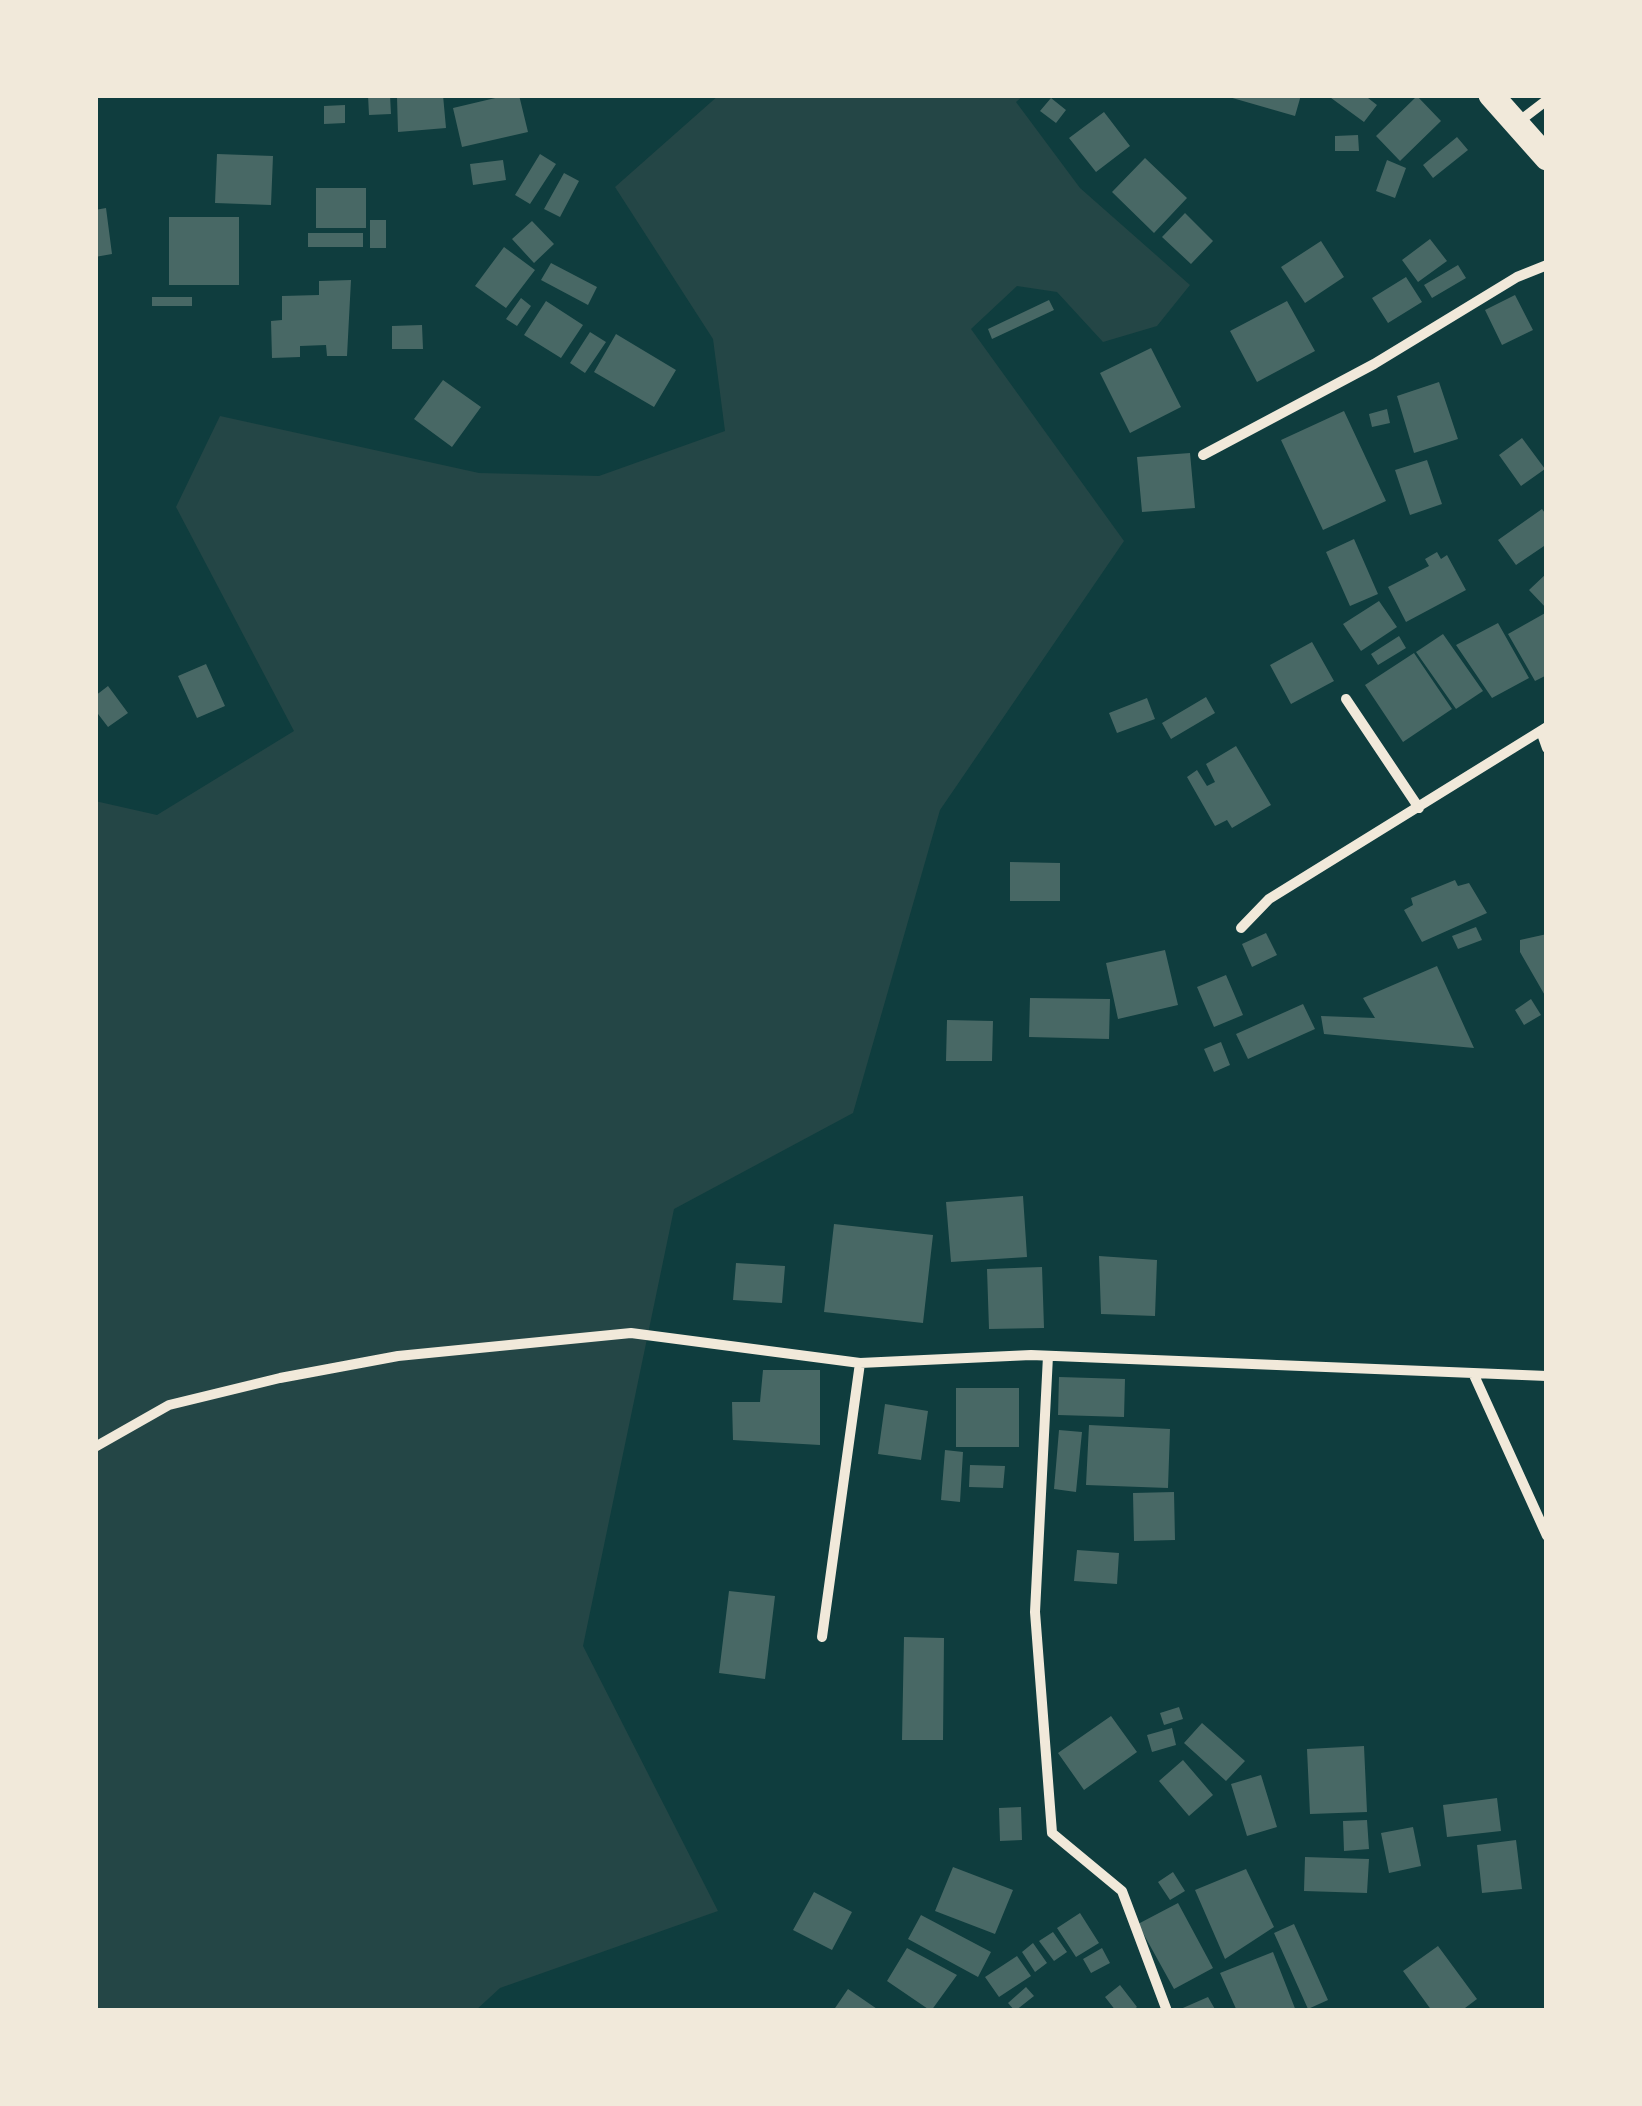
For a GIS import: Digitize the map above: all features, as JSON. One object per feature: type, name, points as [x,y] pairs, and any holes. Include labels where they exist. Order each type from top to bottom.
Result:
[{"type":"highway","points":[[1491,95],[1547,158]]},
{"type":"street","points":[[1516,123],[1547,100]]},
{"type":"street","points":[[1203,456],[1374,364],[1517,277],[1547,265]]},
{"type":"street","points":[[1346,699],[1419,808]]},
{"type":"street","points":[[1241,928],[1269,899],[1544,729],[1547,748]]},
{"type":"street","points":[[95,1447],[170,1405],[398,1356],[631,1333],[860,1362],[1048,1356],[1547,1376]]},
{"type":"street","points":[[1048,1356],[1035,1612],[1052,1833],[1122,1891],[1166,2011]]},
{"type":"street","points":[[822,1636],[860,1362]]},
{"type":"street","points":[[1473,1372],[1547,1536]]},
{"type":"shaded area","points":[[719,95],[1024,95],[1016,102],[1080,188],[1190,285],[1157,326],[1103,342],[1057,292],[1017,286],[971,329],[1124,541],[940,810],[853,1113],[674,1209],[583,1646],[718,1911],[500,1988],[475,2011],[95,2011],[95,801],[157,815],[294,731],[176,507],[220,416],[479,473],[599,476],[725,431],[713,339],[615,187]]},
{"type":"building","points":[[368,95],[390,95],[391,114],[369,115]]},
{"type":"building","points":[[443,95],[446,128],[398,132],[397,97]]},
{"type":"building","points":[[519,95],[528,132],[462,147],[453,108]]},
{"type":"building","points":[[1222,95],[1301,95],[1295,116]]},
{"type":"building","points":[[1327,95],[1371,95],[1368,98],[1377,105],[1364,122]]},
{"type":"building","points":[[1417,96],[1441,121],[1400,161],[1376,136]]},
{"type":"building","points":[[1051,98],[1066,110],[1056,123],[1040,111]]},
{"type":"building","points":[[345,105],[345,123],[324,124],[324,106]]},
{"type":"building","points":[[1104,112],[1130,146],[1096,172],[1069,138]]},
{"type":"building","points":[[1358,135],[1359,151],[1335,151],[1335,136]]},
{"type":"building","points":[[1457,137],[1468,150],[1433,178],[1423,165]]},
{"type":"building","points":[[217,154],[273,156],[271,205],[215,203]]},
{"type":"building","points":[[540,154],[556,164],[530,204],[515,195]]},
{"type":"building","points":[[1145,158],[1187,198],[1154,233],[1112,192]]},
{"type":"building","points":[[503,160],[506,180],[473,185],[470,164]]},
{"type":"building","points":[[1387,160],[1406,168],[1395,198],[1376,191]]},
{"type":"building","points":[[564,173],[579,181],[560,217],[544,209]]},
{"type":"building","points":[[316,188],[366,188],[366,228],[316,228]]},
{"type":"building","points":[[106,208],[112,254],[95,257],[95,210]]},
{"type":"building","points":[[1185,213],[1213,241],[1191,264],[1162,237]]},
{"type":"building","points":[[169,217],[239,217],[239,285],[169,285]]},
{"type":"building","points":[[370,220],[386,220],[386,248],[370,248]]},
{"type":"building","points":[[532,221],[554,244],[534,263],[512,239]]},
{"type":"building","points":[[308,233],[363,233],[363,247],[308,247]]},
{"type":"building","points":[[1430,239],[1447,261],[1418,282],[1402,260]]},
{"type":"building","points":[[1321,241],[1344,277],[1305,303],[1281,267]]},
{"type":"building","points":[[504,247],[535,270],[506,308],[475,286]]},
{"type":"building","points":[[551,263],[597,287],[588,305],[541,280]]},
{"type":"building","points":[[1458,265],[1466,278],[1432,298],[1424,285]]},
{"type":"building","points":[[1406,277],[1422,302],[1388,323],[1372,298]]},
{"type":"building","points":[[351,280],[347,356],[327,356],[326,345],[300,346],[300,357],[272,358],[271,321],[282,320],[282,296],[319,295],[319,281]]},
{"type":"building","points":[[1515,295],[1533,330],[1502,345],[1485,310]]},
{"type":"building","points":[[152,297],[192,297],[192,306],[152,306]]},
{"type":"building","points":[[521,298],[531,306],[517,326],[506,319]]},
{"type":"building","points":[[1049,300],[1054,310],[992,339],[988,329]]},
{"type":"building","points":[[546,301],[583,325],[561,358],[524,335]]},
{"type":"building","points":[[1287,301],[1315,351],[1257,382],[1230,331]]},
{"type":"building","points":[[422,325],[423,349],[392,349],[392,326]]},
{"type":"building","points":[[590,332],[606,342],[585,373],[570,363]]},
{"type":"building","points":[[616,334],[676,370],[654,407],[594,372]]},
{"type":"building","points":[[1151,348],[1181,407],[1130,433],[1100,373]]},
{"type":"building","points":[[443,380],[481,407],[452,447],[414,419]]},
{"type":"building","points":[[1439,382],[1458,439],[1414,453],[1397,396]]},
{"type":"building","points":[[1387,409],[1390,423],[1372,427],[1369,414]]},
{"type":"building","points":[[1344,411],[1386,501],[1323,530],[1281,440]]},
{"type":"building","points":[[1522,438],[1545,469],[1521,486],[1499,455]]},
{"type":"building","points":[[1190,453],[1195,508],[1142,512],[1137,457]]},
{"type":"building","points":[[1427,460],[1442,504],[1410,515],[1395,470]]},
{"type":"building","points":[[1542,509],[1547,516],[1547,544],[1516,565],[1498,540]]},
{"type":"building","points":[[1354,539],[1378,594],[1350,606],[1326,552]]},
{"type":"building","points":[[1437,552],[1441,559],[1447,555],[1466,590],[1406,622],[1388,587],[1429,566],[1425,559]]},
{"type":"building","points":[[1547,573],[1547,609],[1529,590]]},
{"type":"building","points":[[1379,601],[1397,627],[1361,651],[1343,624]]},
{"type":"building","points":[[1547,612],[1547,675],[1535,681],[1508,634]]},
{"type":"building","points":[[1498,623],[1529,678],[1492,698],[1456,645]]},
{"type":"building","points":[[1443,634],[1483,691],[1456,709],[1416,652]]},
{"type":"building","points":[[1399,636],[1406,648],[1378,665],[1371,654]]},
{"type":"building","points":[[1312,642],[1334,681],[1291,704],[1270,665]]},
{"type":"building","points":[[1414,653],[1452,709],[1403,742],[1365,685]]},
{"type":"building","points":[[206,664],[225,706],[197,718],[178,676]]},
{"type":"building","points":[[108,686],[128,713],[108,727],[95,710],[95,696]]},
{"type":"building","points":[[1206,697],[1215,713],[1171,739],[1162,723]]},
{"type":"building","points":[[1147,698],[1155,719],[1117,733],[1109,713]]},
{"type":"building","points":[[1236,746],[1271,805],[1232,828],[1227,820],[1215,826],[1187,777],[1197,770],[1207,786],[1215,782],[1206,764]]},
{"type":"building","points":[[1010,862],[1060,863],[1060,901],[1010,901]]},
{"type":"building","points":[[1455,880],[1458,886],[1469,883],[1487,913],[1422,942],[1404,910],[1413,905],[1411,898]]},
{"type":"building","points":[[1476,927],[1482,940],[1458,949],[1452,936]]},
{"type":"building","points":[[1266,933],[1277,955],[1252,967],[1242,944]]},
{"type":"building","points":[[1547,934],[1547,999],[1520,952],[1520,940]]},
{"type":"building","points":[[1165,950],[1178,1005],[1118,1019],[1106,963]]},
{"type":"building","points":[[1437,966],[1474,1048],[1324,1034],[1321,1016],[1375,1018],[1363,998]]},
{"type":"building","points":[[1226,975],[1243,1015],[1214,1027],[1197,987]]},
{"type":"building","points":[[1030,998],[1110,999],[1109,1039],[1029,1037]]},
{"type":"building","points":[[1531,999],[1541,1015],[1524,1025],[1515,1010]]},
{"type":"building","points":[[1303,1004],[1315,1029],[1248,1059],[1236,1034]]},
{"type":"building","points":[[947,1020],[993,1021],[992,1061],[946,1061]]},
{"type":"building","points":[[1221,1042],[1230,1065],[1214,1072],[1204,1049]]},
{"type":"building","points":[[1023,1196],[1027,1257],[951,1262],[946,1202]]},
{"type":"building","points":[[834,1224],[933,1235],[923,1323],[824,1312]]},
{"type":"building","points":[[1099,1256],[1157,1260],[1155,1316],[1101,1314]]},
{"type":"building","points":[[736,1263],[785,1266],[782,1303],[733,1300]]},
{"type":"building","points":[[1042,1267],[1044,1328],[989,1329],[987,1269]]},
{"type":"building","points":[[763,1370],[820,1370],[820,1445],[733,1440],[732,1402],[760,1402]]},
{"type":"building","points":[[1059,1377],[1125,1379],[1124,1417],[1058,1415]]},
{"type":"building","points":[[956,1388],[1019,1388],[1019,1447],[956,1447]]},
{"type":"building","points":[[885,1404],[928,1411],[921,1460],[878,1454]]},
{"type":"building","points":[[1089,1425],[1170,1429],[1168,1488],[1086,1485]]},
{"type":"building","points":[[1059,1430],[1082,1432],[1076,1492],[1054,1489]]},
{"type":"building","points":[[945,1450],[963,1452],[960,1502],[941,1500]]},
{"type":"building","points":[[970,1465],[1005,1466],[1003,1488],[969,1487]]},
{"type":"building","points":[[1174,1492],[1175,1540],[1134,1541],[1133,1493]]},
{"type":"building","points":[[1077,1550],[1119,1553],[1117,1584],[1074,1581]]},
{"type":"building","points":[[729,1591],[775,1596],[765,1679],[719,1673]]},
{"type":"building","points":[[904,1637],[944,1638],[943,1740],[902,1740]]},
{"type":"building","points":[[1179,1707],[1183,1719],[1164,1725],[1160,1713]]},
{"type":"building","points":[[1111,1716],[1137,1752],[1084,1790],[1058,1753]]},
{"type":"building","points":[[1202,1723],[1245,1761],[1226,1781],[1184,1743]]},
{"type":"building","points":[[1172,1728],[1176,1745],[1152,1752],[1147,1735]]},
{"type":"building","points":[[1364,1746],[1367,1812],[1310,1814],[1307,1749]]},
{"type":"building","points":[[1183,1760],[1213,1795],[1189,1816],[1159,1781]]},
{"type":"building","points":[[1261,1775],[1277,1827],[1247,1836],[1231,1784]]},
{"type":"building","points":[[1497,1798],[1501,1831],[1447,1837],[1443,1805]]},
{"type":"building","points":[[1021,1807],[1022,1840],[1000,1841],[999,1808]]},
{"type":"building","points":[[1367,1820],[1369,1849],[1344,1851],[1343,1821]]},
{"type":"building","points":[[1413,1827],[1421,1866],[1389,1873],[1381,1833]]},
{"type":"building","points":[[1516,1840],[1522,1889],[1482,1893],[1477,1845]]},
{"type":"building","points":[[1305,1857],[1369,1859],[1367,1893],[1304,1891]]},
{"type":"building","points":[[953,1867],[1013,1890],[995,1934],[935,1911]]},
{"type":"building","points":[[1246,1869],[1274,1927],[1225,1959],[1195,1890]]},
{"type":"building","points":[[1173,1872],[1185,1891],[1170,1900],[1158,1882]]},
{"type":"building","points":[[814,1892],[852,1912],[832,1950],[793,1930]]},
{"type":"building","points":[[1178,1903],[1213,1968],[1174,1989],[1138,1924]]},
{"type":"building","points":[[1080,1913],[1099,1943],[1076,1957],[1057,1928]]},
{"type":"building","points":[[921,1915],[991,1952],[978,1977],[908,1939]]},
{"type":"building","points":[[1294,1924],[1328,2000],[1308,2009],[1274,1933]]},
{"type":"building","points":[[1053,1932],[1067,1952],[1054,1961],[1039,1941]]},
{"type":"building","points":[[1033,1943],[1047,1963],[1035,1972],[1022,1952]]},
{"type":"building","points":[[1438,1946],[1477,1999],[1461,2011],[1432,2011],[1403,1971]]},
{"type":"building","points":[[907,1948],[957,1975],[931,2011],[887,1981]]},
{"type":"building","points":[[1102,1948],[1110,1963],[1091,1973],[1083,1959]]},
{"type":"building","points":[[1273,1952],[1296,2011],[1237,2011],[1220,1973]]},
{"type":"building","points":[[1017,1956],[1031,1976],[999,1997],[985,1977]]},
{"type":"building","points":[[1120,1985],[1137,2007],[1132,2011],[1116,2011],[1105,1997]]},
{"type":"building","points":[[1026,1987],[1034,1996],[1015,2011],[1008,2003]]},
{"type":"building","points":[[848,1989],[880,2011],[833,2011]]},
{"type":"building","points":[[1208,1997],[1216,2011],[1176,2011]]}]
